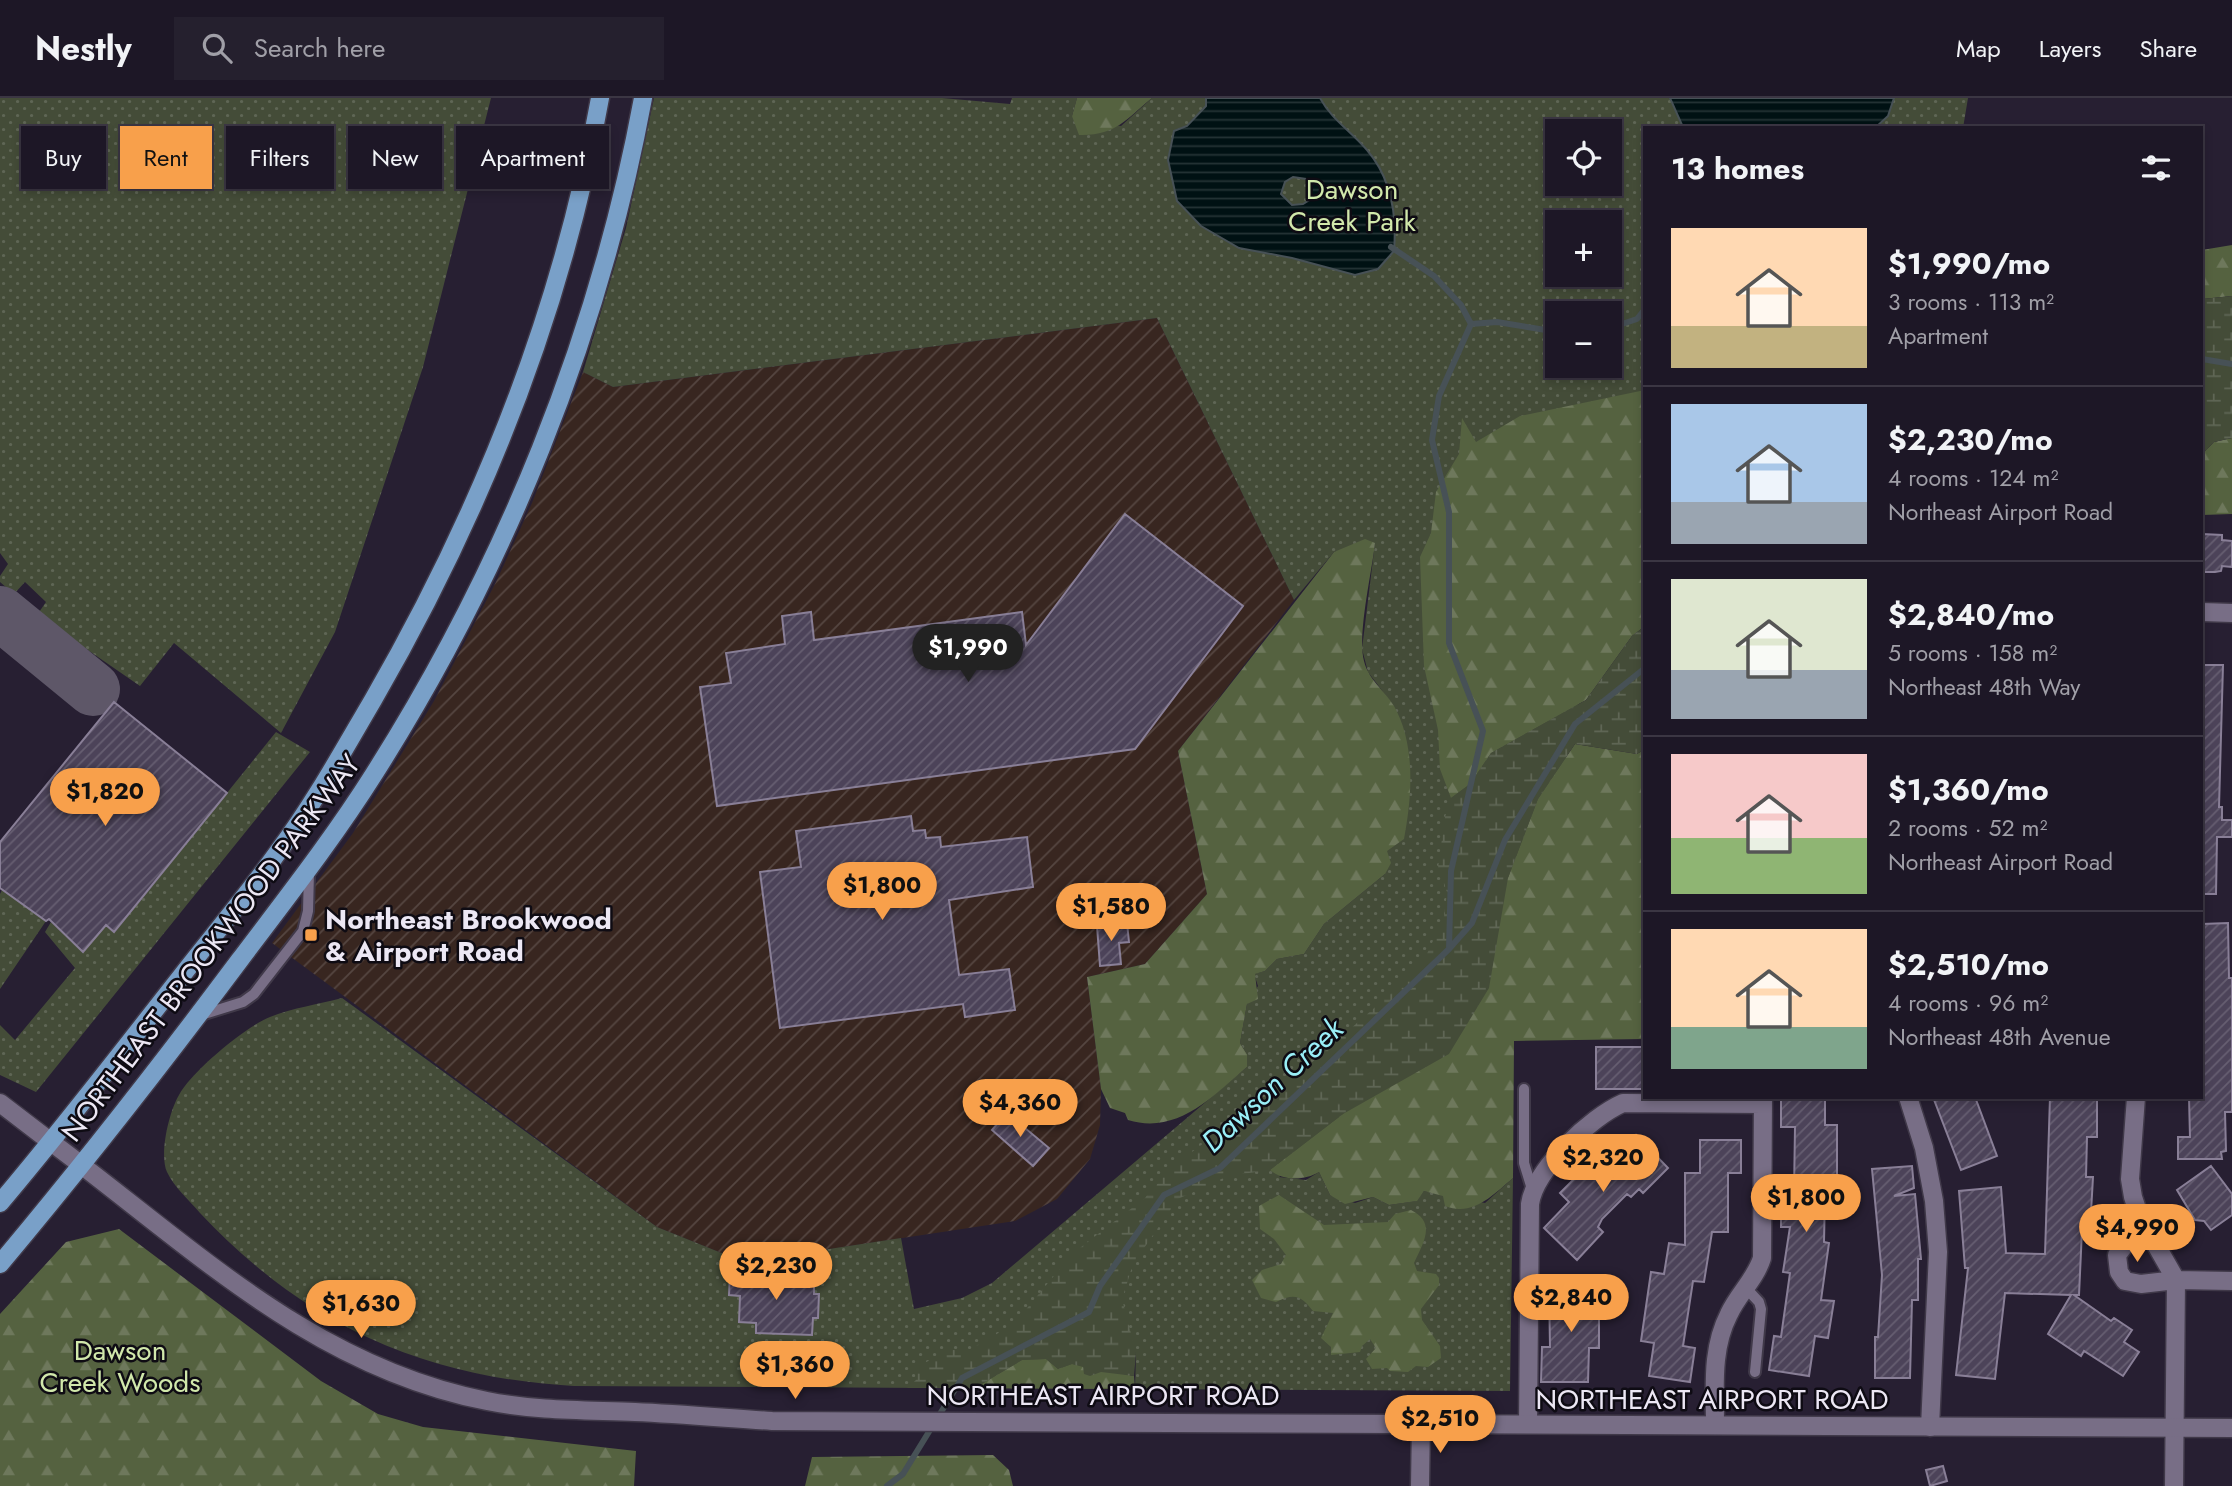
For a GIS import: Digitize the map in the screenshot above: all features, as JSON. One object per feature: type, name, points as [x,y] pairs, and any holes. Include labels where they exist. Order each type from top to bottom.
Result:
[{"type":"main road","name":"NORTHEAST BROOKWOOD PARKWAY","points":[[0,1203],[279,851],[338,761],[396,660],[462,530],[523,382],[564,253],[592,145],[600,98]]},
{"type":"main road","name":"NORTHEAST BROOKWOOD PARKWAY","points":[[0,1264],[83,1165],[309,869],[403,726],[506,529],[541,447],[599,281],[643,98]]},
{"type":"street","points":[[2203,612],[2232,613]]},
{"type":"street","points":[[1909,1099],[1924,1149],[1934,1200],[1938,1252],[1930,1427]]},
{"type":"street","points":[[2136,1099],[2130,1179],[2133,1197],[2143,1222],[2176,1280],[2174,1486]]},
{"type":"street","points":[[1528,1424],[1532,1189],[1542,1172],[1606,1110],[1623,1103],[1763,1100],[1762,1258],[1757,1273],[1729,1312],[1716,1352],[1715,1425]]},
{"type":"street","name":"NORTHEAST AIRPORT ROAD","points":[[0,1103],[265,1305],[307,1333],[349,1356],[441,1390],[536,1409],[772,1421],[2232,1428]]},
{"type":"street","points":[[2143,1222],[2117,1255],[2119,1272],[2125,1281],[2134,1284],[2176,1280],[2232,1281]]},
{"type":"street","points":[[1420,1486],[1421,1423]]},
{"type":"lane","points":[[198,1015],[243,1002],[254,994],[303,931],[308,911],[309,869]]},
{"type":"lane","points":[[1524,1089],[1524,1163],[1532,1189]]},
{"type":"lane","points":[[1746,1288],[1759,1302],[1761,1309],[1755,1372]]},
{"type":"shaded area","points":[[1206,98],[1320,98],[1330,113],[1367,150],[1382,173],[1393,211],[1394,251],[1378,269],[1355,275],[1292,258],[1239,248],[1201,226],[1177,201],[1168,160],[1174,131],[1187,126],[1206,106]],"holes":[[[1293,177],[1306,179],[1311,186],[1311,199],[1303,204],[1292,205],[1281,194],[1285,182]]]},
{"type":"shaded area","points":[[1670,98],[1894,98],[1888,116],[1877,126],[1682,125]]},
{"type":"shaded area","points":[[1157,318],[1294,600],[1178,751],[1207,894],[1145,964],[1087,977],[1101,1089],[1100,1125],[1090,1159],[1057,1199],[1015,1221],[744,1262],[657,1227],[272,943],[353,833],[434,701],[496,582],[532,503],[583,372],[613,387]]},
{"type":"green space","points":[[0,98],[491,98],[484,126],[456,126],[456,189],[468,189],[423,367],[335,632],[281,733],[174,643],[140,686],[37,615],[46,602],[25,582],[14,594],[0,582],[0,576],[8,564],[0,553]]},
{"type":"green space","name":"Dawson Creek Park","points":[[654,98],[942,98],[1010,104],[1012,98],[1077,98],[1072,116],[1121,126],[1152,98],[1968,98],[1963,126],[1643,126],[1643,401],[1515,993],[1279,1177],[1306,1180],[1319,1172],[1330,1195],[1355,1203],[1373,1197],[1389,1205],[1416,1201],[1424,1191],[1485,1203],[1513,1178],[1510,1391],[1135,1389],[1136,1352],[1108,1389],[574,1386],[521,1381],[469,1372],[418,1358],[345,1326],[278,1284],[200,1213],[174,1183],[165,1164],[166,1133],[175,1102],[185,1085],[234,1040],[260,1022],[288,1011],[342,998],[657,1227],[744,1262],[901,1238],[914,1309],[962,1298],[992,1283],[1247,1067],[1247,1054],[1240,1043],[1247,1004],[1258,986],[1254,974],[1265,971],[1277,959],[1304,954],[1324,924],[1385,874],[1393,705],[1368,672],[1362,649],[1375,543],[1334,552],[1294,600],[1157,318],[613,387],[583,372],[626,228]]},
{"type":"green space","points":[[1077,98],[1152,98],[1120,125],[1102,133],[1079,135],[1072,116]]},
{"type":"green space","points":[[2232,245],[2232,296],[2203,299],[2203,250]]},
{"type":"green space","points":[[2232,296],[2232,438],[2214,442],[2203,453],[2203,299]]},
{"type":"green space","points":[[1643,390],[1643,628],[1632,636],[1586,700],[1491,753],[1470,784],[1451,798],[1440,769],[1438,730],[1424,666],[1420,557],[1431,533],[1436,492],[1459,454],[1462,418],[1476,442],[1520,416]]},
{"type":"green space","points":[[2232,438],[2232,514],[2203,515],[2203,453],[2214,442]]},
{"type":"green space","points":[[1365,539],[1375,543],[1362,650],[1366,667],[1394,706],[1406,737],[1410,789],[1404,839],[1387,851],[1391,863],[1385,874],[1324,924],[1304,954],[1277,959],[1265,971],[1255,974],[1258,999],[1247,1004],[1240,1043],[1247,1054],[1247,1067],[1207,1101],[1178,1118],[1146,1123],[1128,1120],[1125,1113],[1110,1108],[1101,1089],[1087,977],[1145,964],[1207,894],[1178,751],[1334,552]]},
{"type":"green space","points":[[1643,628],[1643,750],[1637,754],[1575,744],[1538,799],[1508,878],[1489,988],[1449,1054],[1343,1114],[1270,1170],[1228,1176],[1178,1199],[1133,1264],[1122,1299],[1136,1353],[1134,1376],[1101,1372],[1090,1376],[1084,1374],[1083,1367],[1072,1364],[1058,1369],[1046,1359],[1022,1360],[975,1388],[907,1388],[916,1380],[915,1367],[953,1350],[967,1351],[1014,1324],[1072,1254],[1145,1198],[1173,1166],[1310,1064],[1388,996],[1426,956],[1444,917],[1447,892],[1438,868],[1445,817],[1451,798],[1470,784],[1491,753],[1586,700],[1632,636]]},
{"type":"green space","points":[[276,732],[310,752],[36,1092],[0,1075],[0,1025],[15,1040],[75,968],[45,932],[51,922],[83,952],[106,925],[115,932]]},
{"type":"green space","points":[[1575,744],[1637,754],[1643,750],[1643,1039],[1514,1041],[1513,1178],[1474,1206],[1455,1209],[1445,1206],[1443,1196],[1424,1191],[1417,1201],[1389,1205],[1373,1197],[1345,1204],[1330,1195],[1319,1172],[1294,1178],[1275,1174],[1270,1170],[1343,1114],[1508,878],[1538,799]]},
{"type":"green space","points":[[2,890],[46,921],[0,989],[0,894]]},
{"type":"green space","points":[[1279,1195],[1324,1225],[1388,1222],[1395,1214],[1411,1210],[1419,1215],[1424,1221],[1426,1234],[1414,1263],[1417,1271],[1436,1274],[1439,1278],[1439,1285],[1421,1309],[1422,1320],[1440,1346],[1441,1358],[1428,1367],[1416,1366],[1408,1372],[1390,1371],[1387,1368],[1372,1369],[1366,1359],[1376,1348],[1370,1339],[1360,1352],[1331,1355],[1331,1347],[1321,1338],[1333,1313],[1313,1311],[1297,1297],[1276,1302],[1261,1298],[1252,1280],[1262,1270],[1281,1264],[1286,1255],[1274,1239],[1260,1229],[1259,1206]]},
{"type":"green space","name":"Dawson Creek Woods","points":[[119,1229],[321,1381],[378,1414],[423,1427],[636,1451],[634,1486],[0,1486],[0,1314],[66,1242]]},
{"type":"green space","points":[[1046,1359],[1058,1369],[1072,1364],[1134,1376],[1135,1389],[975,1388],[1022,1360]]},
{"type":"green space","points":[[993,1455],[1009,1470],[1013,1486],[805,1486],[812,1457]]},
{"type":"building","points":[[1125,514],[1243,606],[1135,749],[717,806],[700,687],[731,683],[726,653],[785,644],[782,616],[811,612],[814,640],[1022,612],[1026,645]]},
{"type":"building","points":[[2203,534],[2222,535],[2222,540],[2232,541],[2232,567],[2222,566],[2221,571],[2203,572]]},
{"type":"building","points":[[2203,665],[2223,665],[2219,807],[2222,807],[2222,820],[2232,820],[2232,837],[2217,837],[2216,894],[2203,894]]},
{"type":"building","points":[[114,702],[227,793],[114,932],[106,925],[83,952],[49,919],[46,921],[0,888],[0,842]]},
{"type":"building","points":[[911,816],[913,831],[925,830],[926,838],[940,837],[941,847],[1027,837],[1033,887],[949,900],[959,975],[1009,969],[1015,1010],[965,1017],[963,1004],[780,1028],[760,872],[801,867],[796,831]]},
{"type":"building","points":[[1127,923],[1129,942],[1119,943],[1121,964],[1100,966],[1097,926]]},
{"type":"building","points":[[2228,923],[2229,978],[2232,978],[2232,1112],[2225,1112],[2226,1151],[2221,1152],[2222,1159],[2178,1159],[2178,1137],[2190,1137],[2189,1099],[2203,1099],[2203,924]]},
{"type":"building","points":[[1596,1047],[1643,1047],[1643,1089],[1596,1089]]},
{"type":"building","points":[[1781,1099],[1825,1099],[1825,1125],[1837,1125],[1837,1194],[1825,1194],[1824,1242],[1829,1243],[1821,1300],[1834,1301],[1828,1338],[1815,1336],[1809,1376],[1769,1370],[1774,1336],[1781,1337],[1790,1273],[1783,1272],[1790,1227],[1781,1227],[1781,1192],[1794,1192],[1795,1127],[1781,1127]]},
{"type":"building","points":[[1934,1099],[1976,1099],[1997,1156],[1961,1170]]},
{"type":"building","points":[[2050,1099],[2097,1099],[2097,1137],[2087,1137],[2086,1177],[2093,1177],[2090,1230],[2082,1230],[2079,1295],[2074,1295],[2111,1321],[2114,1318],[2132,1330],[2124,1342],[2139,1352],[2123,1376],[2084,1351],[2081,1356],[2048,1334],[2071,1295],[2005,1293],[1995,1379],[1956,1375],[1968,1268],[1965,1268],[1959,1191],[2001,1187],[2006,1253],[2045,1254]]},
{"type":"building","points":[[1007,1113],[1049,1148],[1033,1166],[992,1130]]},
{"type":"building","points":[[1636,1135],[1668,1168],[1643,1193],[1639,1189],[1631,1197],[1627,1194],[1602,1219],[1598,1227],[1603,1232],[1577,1260],[1544,1228],[1569,1202],[1560,1193],[1603,1150],[1612,1159]]},
{"type":"building","points":[[1700,1140],[1741,1140],[1741,1173],[1728,1173],[1728,1232],[1712,1232],[1704,1282],[1693,1281],[1683,1346],[1695,1348],[1690,1382],[1649,1376],[1654,1343],[1641,1341],[1651,1272],[1664,1274],[1669,1243],[1685,1245],[1685,1173],[1700,1173]]},
{"type":"building","points":[[1912,1166],[1914,1188],[1894,1196],[1915,1194],[1921,1259],[1918,1259],[1918,1300],[1912,1300],[1910,1378],[1875,1378],[1875,1337],[1878,1337],[1882,1275],[1872,1169]]},
{"type":"building","points":[[2211,1166],[2232,1194],[2232,1215],[2211,1230],[2204,1221],[2195,1220],[2177,1190]]},
{"type":"building","points":[[730,1273],[814,1276],[814,1294],[819,1294],[818,1318],[813,1318],[812,1335],[756,1333],[756,1323],[739,1322],[740,1296],[729,1295]]},
{"type":"building","points":[[1599,1286],[1599,1348],[1589,1348],[1588,1382],[1541,1382],[1542,1347],[1550,1347],[1549,1287]]},
{"type":"building","points":[[1943,1466],[1947,1481],[1930,1486],[1926,1470]]},
{"type":"waterway","points":[[1391,247],[1434,276],[1461,305],[1471,324]]},
{"type":"waterway","points":[[1622,324],[1637,319],[1643,312]]},
{"type":"waterway","points":[[1471,324],[1497,322],[1545,330]]},
{"type":"waterway","points":[[1449,949],[1451,871],[1483,731],[1449,643],[1449,512],[1432,440],[1439,396],[1471,324]]},
{"type":"waterway","name":"Dawson Creek","points":[[2203,359],[2232,364]]},
{"type":"waterway","name":"Dawson Creek","points":[[887,1486],[903,1474],[962,1378],[1089,1312],[1100,1286],[1164,1195],[1220,1168],[1449,949],[1472,923],[1505,840],[1575,724],[1643,670]]},
{"type":"taxiway","points":[[0,613],[93,689]]},
{"type":"place","name":"Northeast Brookwood & Airport Road","points":[[311,935]]}]
